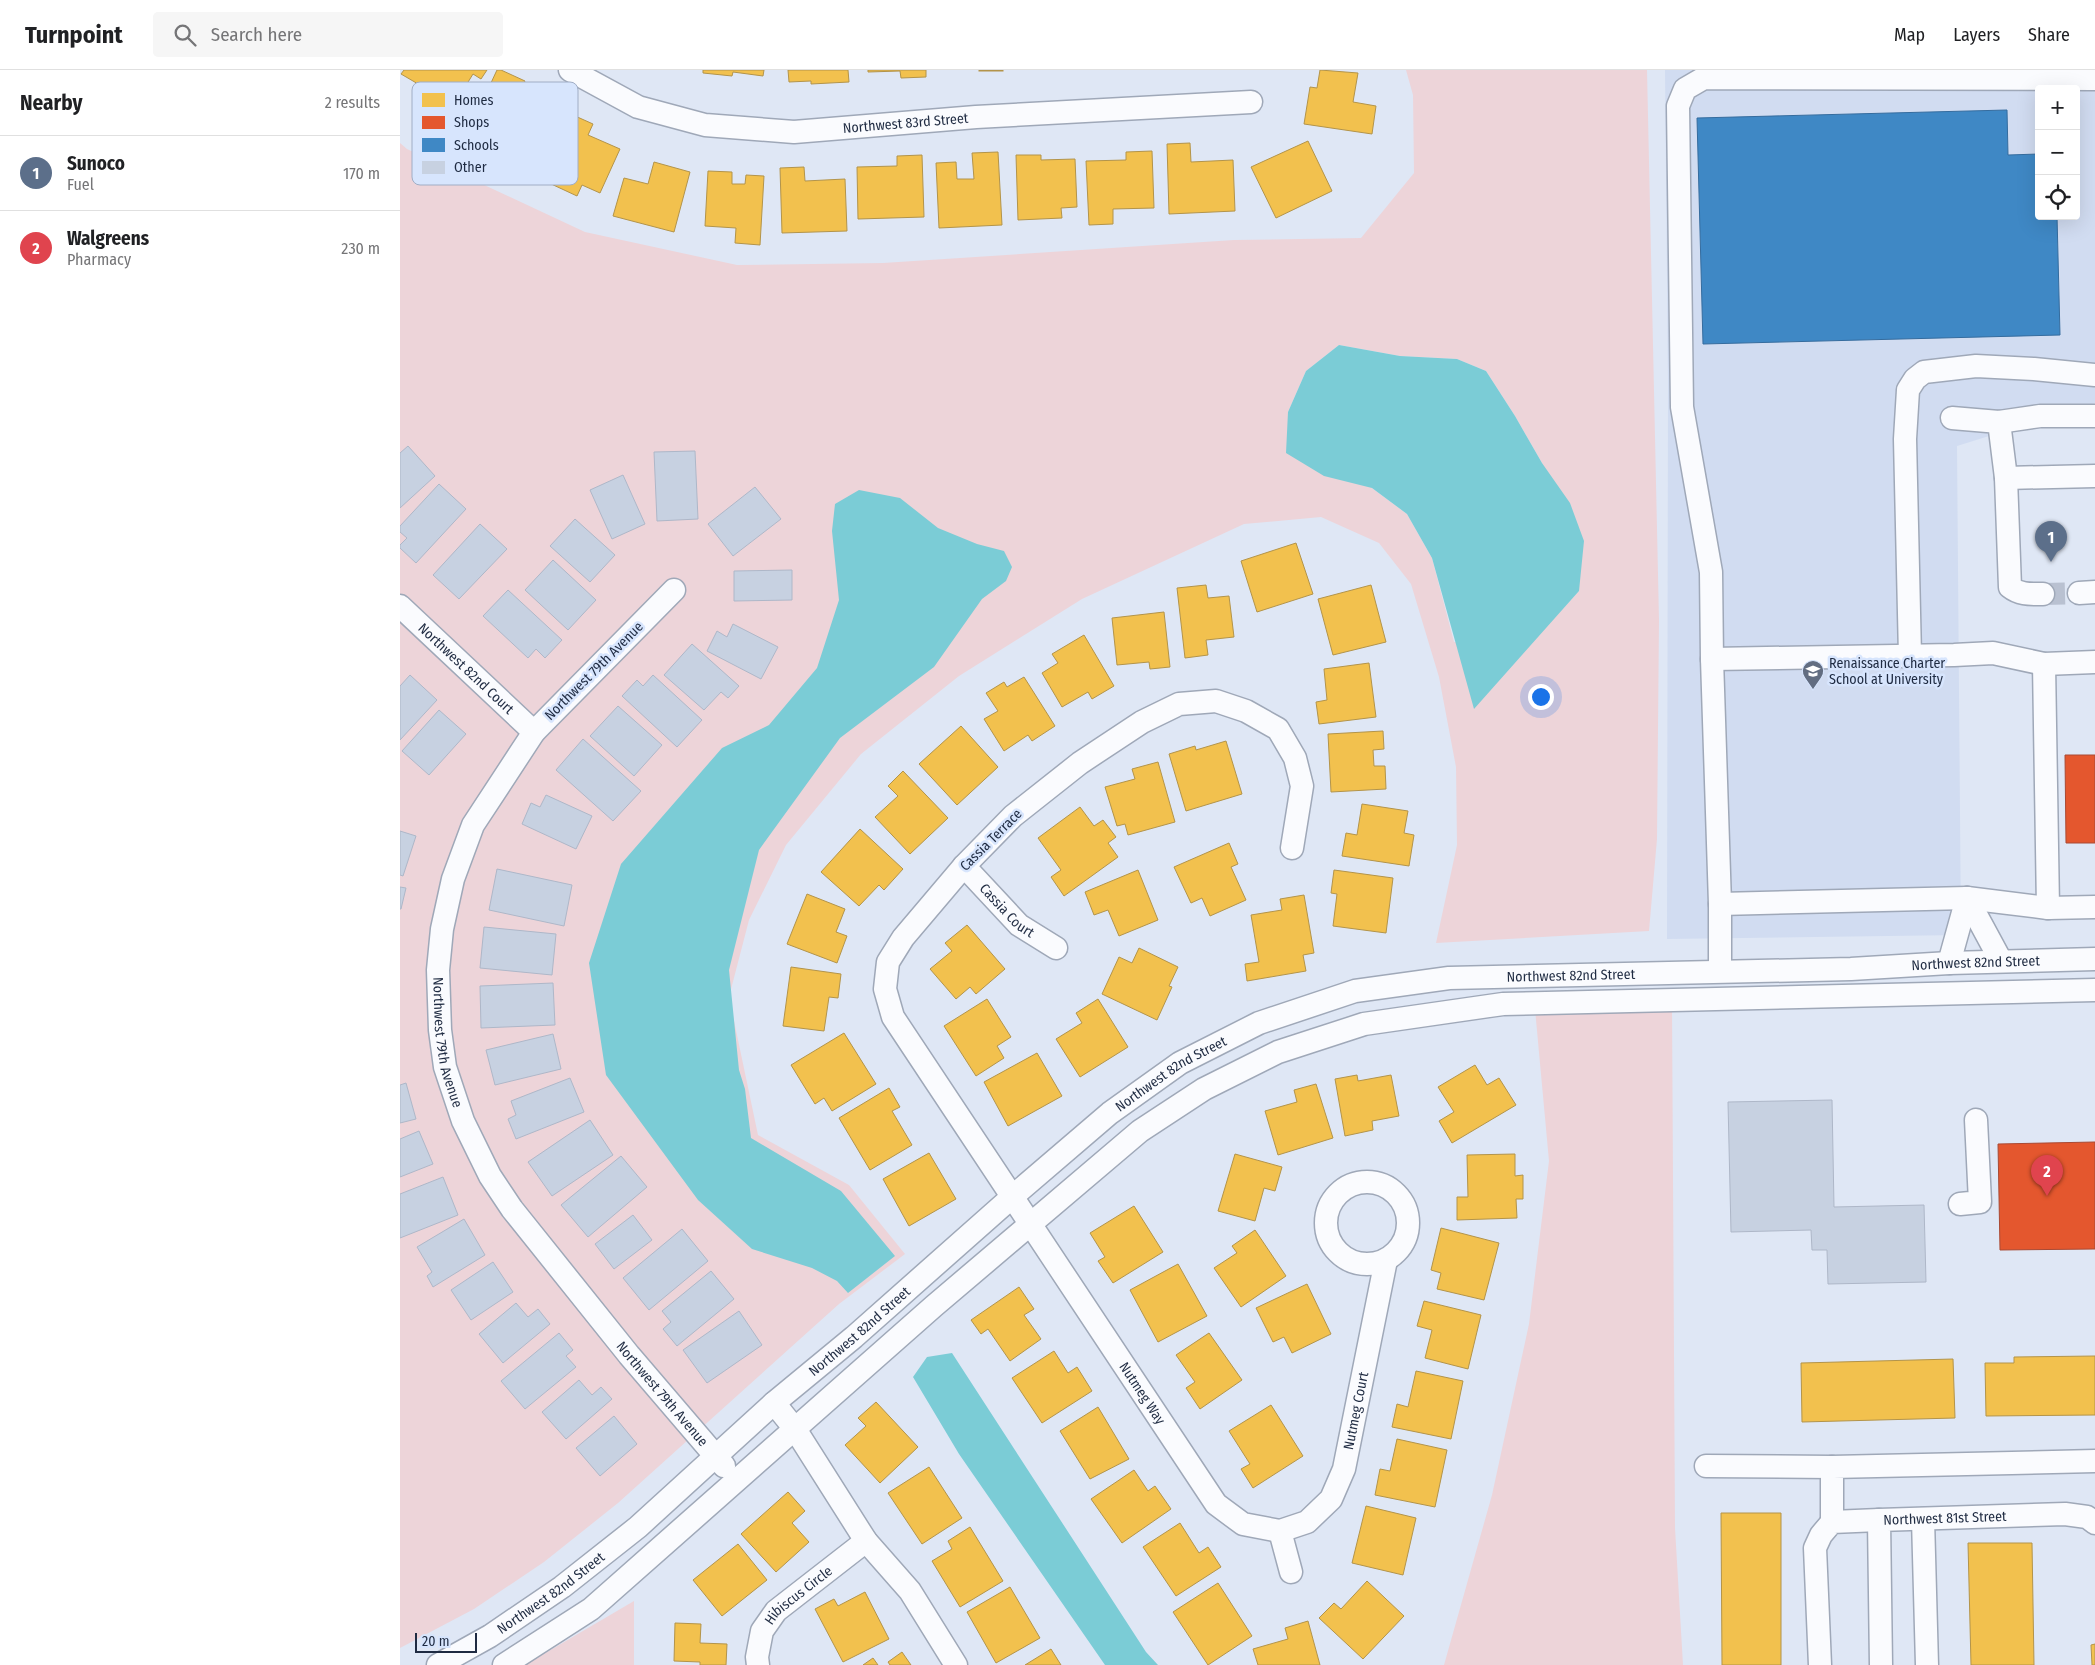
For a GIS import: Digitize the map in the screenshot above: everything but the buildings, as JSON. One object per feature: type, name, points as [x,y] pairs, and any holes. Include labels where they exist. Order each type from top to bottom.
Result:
[{"type":"street","name":"Northwest 83rd Street","points":[[570,70],[638,107],[705,125],[794,132],[976,117],[1252,102]]},
{"type":"street","points":[[1720,972],[1720,904],[1712,659],[1712,572],[1682,407],[1678,106],[1686,89],[1704,78],[2095,79]]},
{"type":"street","points":[[1910,656],[1905,439],[1908,390],[1915,379],[1924,372],[1976,366],[2095,375]]},
{"type":"street","points":[[1952,418],[1999,422],[2040,416],[2095,416]]},
{"type":"street","points":[[1999,422],[2006,478],[2010,587],[2015,592],[2024,594],[2043,594]]},
{"type":"street","points":[[2006,478],[2095,476]]},
{"type":"street","name":"Northwest 79th Avenue","points":[[674,590],[534,732],[473,825],[453,879],[442,929],[438,970],[440,1030],[445,1068],[463,1121],[490,1176],[512,1209],[629,1355],[736,1479]]},
{"type":"street","name":"Northwest 82nd Court","points":[[400,606],[534,732]]},
{"type":"street","points":[[1712,659],[1993,653],[2044,664],[2095,662]]},
{"type":"street","points":[[2044,664],[2048,908]]},
{"type":"street","name":"Cassia Terrace","points":[[1030,1224],[893,1017],[885,988],[888,962],[904,938],[964,866],[1013,816],[1080,762],[1142,722],[1179,704],[1216,701],[1246,711],[1278,729],[1295,758],[1302,786],[1292,848]]},
{"type":"street","name":"Cassia Court","points":[[964,866],[1020,925],[1056,948]]},
{"type":"street","points":[[1720,904],[1967,898],[2048,908],[2095,907]]},
{"type":"street","points":[[1967,898],[2001,961]]},
{"type":"street","points":[[1949,963],[1967,898]]},
{"type":"street","name":"Northwest 82nd Street","points":[[438,1665],[490,1636],[562,1587],[638,1527],[774,1403],[854,1336],[1110,1113],[1180,1063],[1259,1023],[1355,991],[1449,978],[1851,969],[1949,963],[2095,959]]},
{"type":"street","name":"Northwest 82nd Street","points":[[504,1665],[590,1609],[934,1306],[1140,1131],[1204,1089],[1278,1052],[1364,1024],[1503,1004],[2095,990]]},
{"type":"street","points":[[1960,1204],[1980,1202],[1976,1120]]},
{"type":"street","name":"Nutmeg Way","points":[[1030,1224],[1216,1504],[1243,1524],[1280,1530]]},
{"type":"street","name":"Nutmeg Court","points":[[1280,1530],[1307,1522],[1330,1498],[1344,1469],[1386,1260]]},
{"type":"street","points":[[774,1403],[795,1429],[866,1541],[910,1591],[956,1665]]},
{"type":"street","points":[[1706,1466],[1832,1467],[2095,1461]]},
{"type":"street","points":[[1820,1665],[1815,1548],[1821,1535],[1832,1522],[1832,1467]]},
{"type":"street","name":"Northwest 81st Street","points":[[1881,1665],[1879,1520],[2066,1514],[2087,1517],[2095,1522]]},
{"type":"street","points":[[1923,1519],[1927,1665]]},
{"type":"street","points":[[1832,1522],[1879,1520]]},
{"type":"street","points":[[1280,1530],[1291,1572]]},
{"type":"street","name":"Hibiscus Circle","points":[[758,1665],[757,1657],[762,1631],[776,1611],[866,1541]]},
{"type":"shaded area","points":[[1406,70],[1647,70],[1659,620],[1657,839],[1649,931],[1436,943],[1457,845],[1456,767],[1439,677],[1411,584],[1379,543],[1321,517],[1244,524],[1082,599],[959,676],[861,754],[786,845],[749,920],[729,997],[758,1135],[849,1185],[905,1254],[839,1304],[618,1503],[544,1562],[474,1609],[400,1648],[400,143],[412,151],[412,185],[484,185],[585,232],[737,265],[883,263],[1234,240],[1361,238],[1414,173],[1413,95]],"holes":[[[1339,345],[1400,356],[1457,359],[1486,371],[1542,463],[1579,591],[1533,641],[1454,642],[1432,558],[1407,514],[1372,488],[1288,412],[1306,371]]]},
{"type":"shaded area","name":"Renaissance Charter School at University","points":[[1665,70],[2095,70],[2095,403],[1957,446],[1961,935],[1667,939],[1668,382]]},
{"type":"shaded area","points":[[1672,1005],[1675,1528],[1683,1665],[1444,1665],[1492,1495],[1529,1324],[1549,1161],[1535,1009]]},
{"type":"shaded area","points":[[634,1601],[634,1665],[525,1665]]},
{"type":"water","points":[[1339,345],[1400,356],[1457,359],[1486,371],[1542,463],[1570,503],[1584,541],[1579,591],[1474,709],[1432,558],[1407,514],[1372,488],[1324,476],[1286,453],[1288,412],[1306,371]]},
{"type":"water","points":[[859,490],[900,498],[938,528],[977,544],[1004,551],[1012,567],[1006,581],[982,599],[934,667],[840,738],[759,850],[729,970],[739,1070],[745,1089],[751,1138],[841,1191],[895,1256],[848,1293],[837,1281],[812,1268],[752,1249],[698,1200],[606,1075],[589,963],[621,864],[722,748],[769,725],[817,668],[839,600],[832,531],[835,504]]},
{"type":"water","points":[[952,1353],[1146,1652],[1158,1665],[1105,1665],[959,1454],[913,1377],[927,1357]]},
{"type":"tunnel","points":[[2043,594],[2079,593]]},
{"type":"place","name":"Sunoco","points":[[2051,562]]},
{"type":"place","name":"Renaissance Charter School at University","points":[[1813,690]]},
{"type":"place","name":"Walgreens","points":[[2047,1196]]}]
